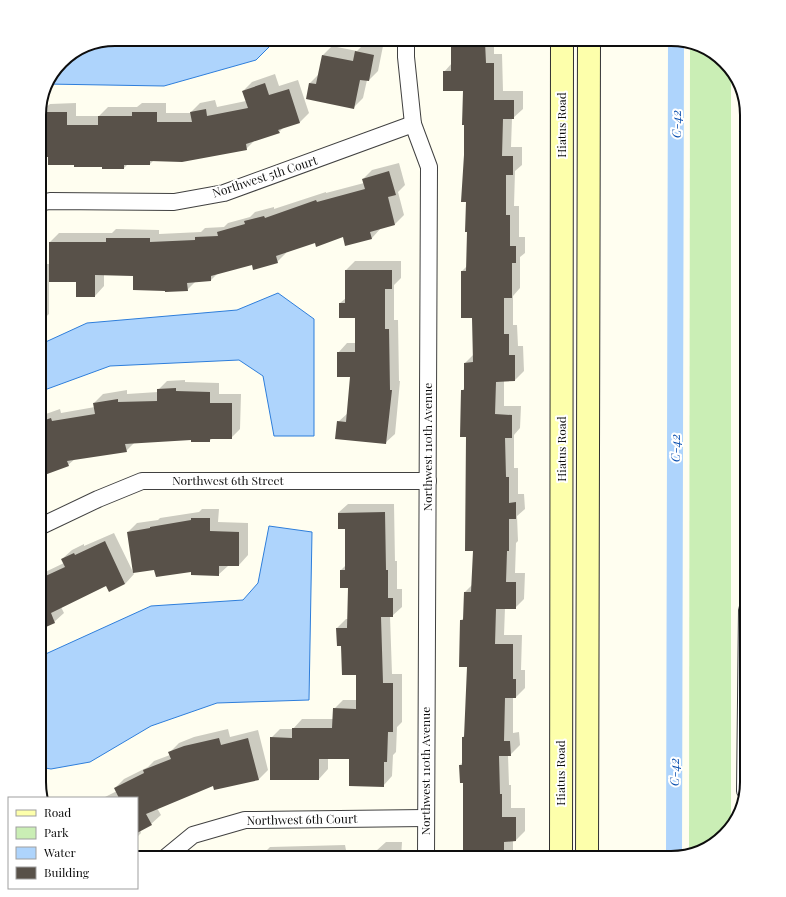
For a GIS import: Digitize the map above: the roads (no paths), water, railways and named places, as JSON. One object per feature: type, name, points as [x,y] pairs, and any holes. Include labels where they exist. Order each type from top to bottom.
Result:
[{"type":"main road","name":"Hiatus Road","points":[[561,851],[562,46]]},
{"type":"main road","points":[[587,851],[590,46]]},
{"type":"main road","points":[[562,121],[589,122]]},
{"type":"street","name":"Northwest 110th Avenue","points":[[406,46],[413,124],[429,167],[426,851]]},
{"type":"street","name":"Northwest 5th Court","points":[[46,202],[174,202],[224,192],[413,124]]},
{"type":"street","name":"Northwest 6th Street","points":[[46,524],[98,499],[142,481],[428,481]]},
{"type":"street","name":"Northwest 6th Court","points":[[174,851],[193,835],[245,820],[425,818]]},
{"type":"water","points":[[270,46],[256,60],[164,86],[54,84],[66,66],[89,51],[102,47]]},
{"type":"water","points":[[278,293],[314,319],[314,436],[274,436],[263,376],[239,360],[110,366],[46,389],[46,342],[87,323],[237,310]]},
{"type":"water","points":[[269,526],[312,532],[309,700],[217,703],[151,726],[90,762],[51,769],[46,768],[46,654],[151,606],[243,600],[258,583]]},
{"type":"waterway","name":"C-42","points":[[674,851],[676,46]]}]
